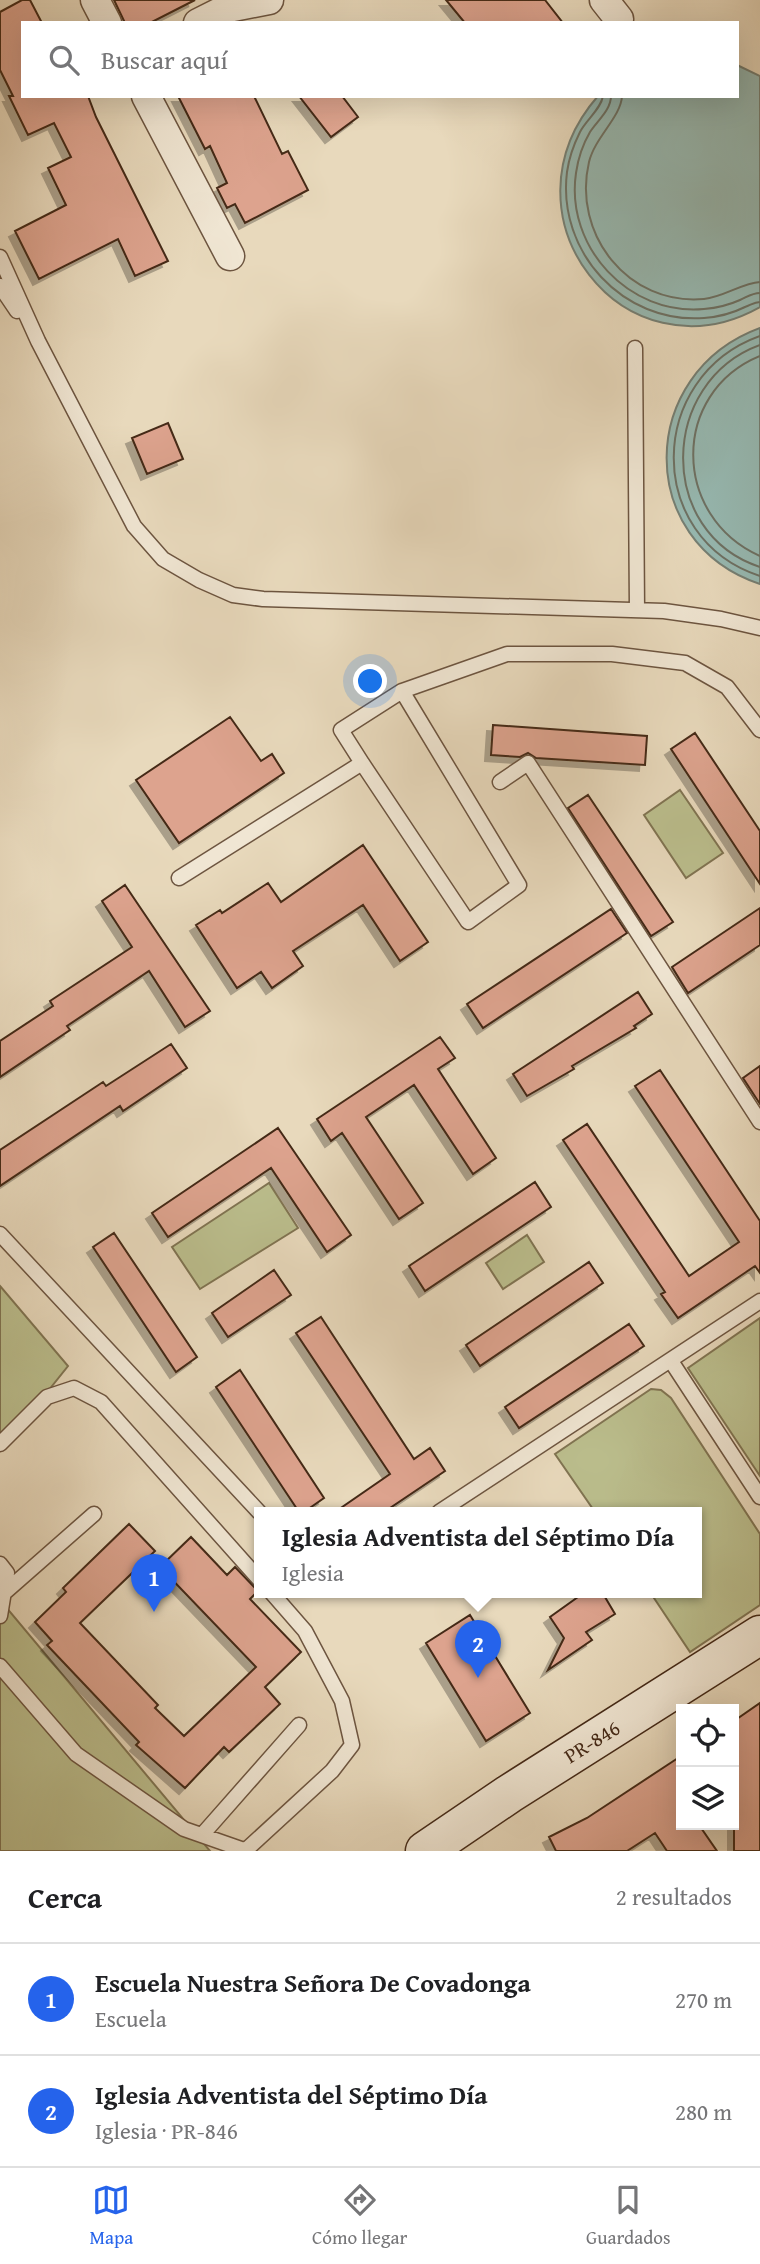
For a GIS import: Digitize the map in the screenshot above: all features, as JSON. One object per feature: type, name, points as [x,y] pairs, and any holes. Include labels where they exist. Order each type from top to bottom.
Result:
[{"type":"street","points":[[95,0],[106,21]]},
{"type":"street","points":[[202,21],[228,8],[269,0]]},
{"type":"street","points":[[147,98],[230,257]]},
{"type":"street","name":"PR-846","points":[[425,1851],[509,1794],[760,1635]]},
{"type":"lane","points":[[0,257],[38,341],[134,526],[163,559],[199,580],[233,595],[263,599],[637,610],[721,619],[760,628]]},
{"type":"lane","points":[[0,286],[38,341]]},
{"type":"lane","points":[[635,348],[637,610]]},
{"type":"lane","points":[[402,691],[519,885],[468,922],[341,730],[402,691],[507,654],[612,654],[685,663],[727,687],[760,730]]},
{"type":"lane","points":[[178,878],[362,763]]},
{"type":"lane","points":[[500,782],[528,763],[760,1122]]},
{"type":"lane","points":[[0,1234],[254,1507]]},
{"type":"lane","points":[[447,1507],[760,1301]]},
{"type":"lane","points":[[671,1361],[760,1497]]},
{"type":"lane","points":[[0,1444],[47,1397],[74,1388],[101,1402],[254,1573]]},
{"type":"lane","points":[[4,1593],[94,1514]]},
{"type":"lane","points":[[0,1564],[7,1573],[0,1616]]},
{"type":"lane","points":[[0,1666],[76,1754],[184,1829],[247,1850],[332,1771],[352,1745],[342,1701],[324,1666],[305,1631],[276,1598]]},
{"type":"lane","points":[[202,1835],[299,1725]]},
{"type":"green space","points":[[680,790],[723,853],[686,878],[644,815]]},
{"type":"green space","points":[[269,1183],[298,1228],[200,1289],[172,1247]]},
{"type":"green space","points":[[527,1235],[544,1262],[503,1289],[486,1263]]},
{"type":"green space","points":[[0,1286],[68,1366],[0,1451]]},
{"type":"green space","points":[[760,1318],[760,1476],[688,1368]]},
{"type":"green space","points":[[651,1389],[661,1390],[671,1398],[760,1534],[760,1605],[690,1652],[654,1598],[702,1598],[702,1507],[592,1507],[555,1454]]},
{"type":"green space","points":[[0,1600],[210,1851],[0,1851]]},
{"type":"water","points":[[739,66],[760,76],[760,307],[710,325],[663,323],[622,305],[589,275],[568,235],[560,190],[570,142],[597,98],[739,98]]},
{"type":"water","points":[[760,328],[760,584],[719,563],[690,533],[672,496],[667,457],[673,418],[690,381],[720,350]]},
{"type":"building","points":[[22,0],[30,0],[41,21],[21,21],[21,98],[89,98],[168,261],[135,276],[118,239],[39,279],[15,231],[66,205],[48,168],[71,157],[54,123],[28,135],[0,70],[0,12]]},
{"type":"building","points":[[114,0],[195,0],[154,21],[124,21]]},
{"type":"building","points":[[446,0],[545,0],[561,21],[463,21]]},
{"type":"building","points":[[179,98],[255,98],[282,154],[288,151],[308,190],[245,223],[235,204],[227,208],[217,188],[227,183],[210,146],[205,149]]},
{"type":"building","points":[[301,98],[344,98],[358,117],[331,137]]},
{"type":"building","points":[[168,423],[183,459],[147,474],[132,438]]},
{"type":"building","points":[[230,717],[261,761],[272,754],[284,773],[179,843],[136,780]]},
{"type":"building","points":[[493,725],[647,736],[645,765],[536,758],[528,753],[520,757],[491,755]]},
{"type":"building","points":[[695,733],[760,831],[760,884],[671,749]]},
{"type":"building","points":[[588,795],[673,922],[651,936],[568,808]]},
{"type":"building","points":[[363,845],[428,942],[400,961],[363,905],[293,951],[303,966],[272,988],[261,972],[237,988],[196,925],[220,910],[222,913],[268,883],[281,902]]},
{"type":"building","points":[[125,885],[210,1011],[185,1027],[149,971],[67,1026],[70,1030],[0,1077],[0,1041],[53,1006],[50,1001],[132,947],[102,901]]},
{"type":"building","points":[[760,908],[760,945],[688,993],[672,967]]},
{"type":"building","points":[[611,909],[627,933],[483,1028],[467,1004]]},
{"type":"building","points":[[638,992],[652,1014],[634,1026],[636,1028],[572,1066],[574,1069],[527,1096],[513,1074]]},
{"type":"building","points":[[440,1037],[455,1058],[438,1069],[496,1158],[473,1174],[414,1085],[366,1117],[423,1203],[399,1219],[342,1133],[331,1141],[317,1119]]},
{"type":"building","points":[[171,1044],[187,1068],[123,1111],[120,1106],[0,1186],[0,1150],[103,1082],[106,1086]]},
{"type":"building","points":[[760,1066],[760,1104],[743,1078]]},
{"type":"building","points":[[660,1070],[760,1221],[760,1273],[755,1266],[678,1318],[661,1294],[665,1292],[563,1140],[587,1124],[689,1276],[739,1242],[635,1086]]},
{"type":"building","points":[[278,1128],[351,1235],[327,1252],[271,1168],[168,1237],[152,1213]]},
{"type":"building","points":[[535,1182],[551,1207],[425,1291],[409,1266]]},
{"type":"building","points":[[114,1233],[197,1357],[176,1372],[93,1247]]},
{"type":"building","points":[[589,1262],[603,1283],[480,1366],[466,1345]]},
{"type":"building","points":[[274,1270],[291,1295],[228,1337],[212,1313]]},
{"type":"building","points":[[321,1317],[414,1459],[430,1448],[445,1471],[391,1507],[342,1507],[390,1474],[296,1333]]},
{"type":"building","points":[[629,1324],[644,1346],[519,1428],[505,1407]]},
{"type":"building","points":[[240,1370],[324,1498],[311,1507],[296,1507],[216,1387]]},
{"type":"building","points":[[129,1524],[155,1551],[80,1623],[158,1705],[155,1708],[184,1736],[256,1667],[160,1567],[191,1537],[227,1575],[235,1567],[254,1587],[254,1595],[250,1599],[301,1652],[265,1687],[280,1704],[229,1752],[224,1747],[185,1788],[136,1745],[139,1742],[47,1645],[52,1641],[35,1622],[66,1592],[63,1588]]},
{"type":"building","points":[[577,1598],[606,1598],[615,1614],[586,1632],[592,1640],[548,1670],[564,1638],[550,1617]]},
{"type":"building","points":[[470,1615],[530,1713],[486,1741],[426,1643]]},
{"type":"building","points":[[760,1703],[760,1851],[734,1851],[734,1830],[739,1830],[739,1718]]},
{"type":"building","points":[[676,1759],[676,1830],[702,1830],[717,1851],[667,1851],[655,1833],[627,1851],[556,1851],[549,1837],[587,1818]]},
{"type":"place","name":"Escuela Nuestra Señora De Covadonga","points":[[154,1612]]},
{"type":"place","name":"Iglesia Adventista del Séptimo Día","points":[[478,1678]]}]
